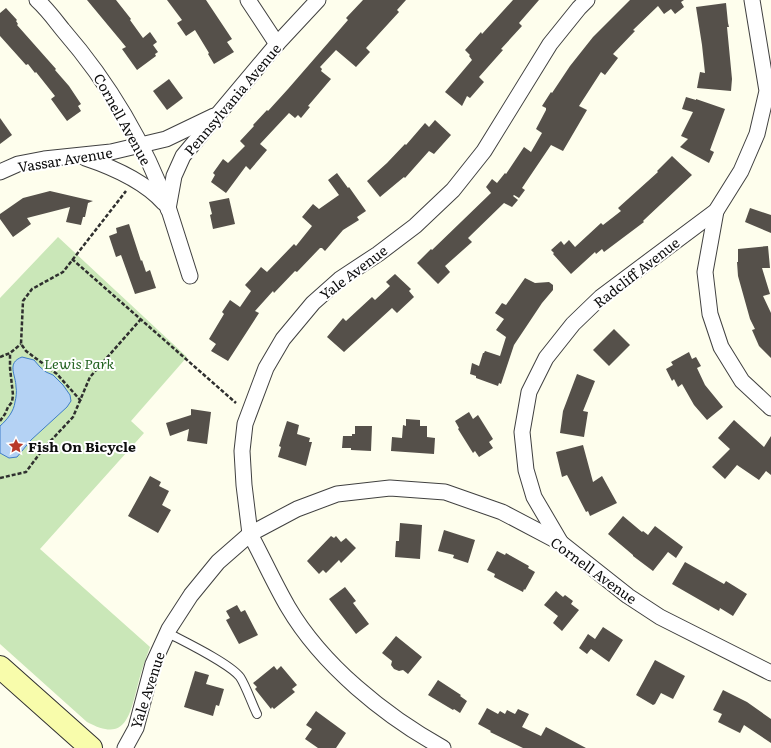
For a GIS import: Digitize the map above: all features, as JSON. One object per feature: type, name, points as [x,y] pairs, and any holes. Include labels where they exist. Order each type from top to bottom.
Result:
[{"type":"main road","points":[[0,667],[90,748]]},
{"type":"street","name":"Cornell Avenue","points":[[37,0],[74,42],[96,71],[120,108],[141,145],[168,209],[190,276]]},
{"type":"street","points":[[248,0],[277,44]]},
{"type":"street","name":"Pennsylvania Avenue","points":[[168,209],[174,176],[183,156],[277,44],[318,0]]},
{"type":"street","name":"Yale Avenue","points":[[125,748],[136,728],[153,664],[168,633],[191,595],[218,562],[250,534],[244,485],[242,451],[245,424],[266,368],[284,339],[313,303],[340,279],[378,254],[415,226],[453,190],[484,151],[550,44],[587,0]]},
{"type":"street","name":"Radcliff Avenue","points":[[561,543],[534,497],[526,470],[522,432],[529,392],[546,358],[573,324],[601,297],[716,211],[741,171],[757,134],[769,93],[752,0]]},
{"type":"street","name":"Vassar Avenue","points":[[0,172],[18,164],[44,159],[111,152],[166,139],[220,113]]},
{"type":"street","points":[[80,156],[105,165],[133,180],[157,196],[168,209]]},
{"type":"street","points":[[716,211],[705,272],[710,314],[721,347],[742,382],[771,408]]},
{"type":"street","name":"Cornell Avenue","points":[[250,534],[297,509],[337,494],[390,488],[445,492],[502,512],[561,543],[628,596],[660,617],[771,674]]},
{"type":"street","points":[[250,534],[288,608],[320,652],[356,687],[393,716],[443,748]]},
{"type":"lane","points":[[168,633],[214,659],[240,677],[257,714]]},
{"type":"path","points":[[81,401],[57,374],[26,351],[21,344],[23,301],[32,289],[63,272],[125,193],[133,180]]},
{"type":"path","points":[[72,259],[236,403]]},
{"type":"path","points":[[0,478],[26,472],[43,449],[73,417],[90,377],[141,319]]},
{"type":"path","points":[[0,357],[10,353],[21,344]]},
{"type":"path","points":[[0,421],[12,402],[13,395],[10,353]]},
{"type":"green space","name":"Lewis Park","points":[[58,237],[187,357],[131,421],[144,433],[40,549],[150,647],[127,718],[123,724],[117,728],[109,729],[99,728],[87,722],[0,644],[0,298]]},
{"type":"water","points":[[22,357],[34,360],[46,372],[53,375],[70,395],[71,401],[67,407],[31,440],[17,457],[9,458],[0,453],[0,426],[10,415],[13,409],[16,397],[16,383],[13,366],[17,360]]},
{"type":"building","points":[[87,0],[116,0],[131,19],[130,20],[143,38],[150,32],[157,42],[153,45],[158,52],[155,54],[156,56],[137,70],[122,49],[126,47]]},
{"type":"building","points":[[167,0],[206,0],[232,39],[227,42],[234,52],[214,64],[195,30],[186,36],[177,23],[182,20]]},
{"type":"building","points":[[363,0],[406,0],[397,10],[399,12],[366,48],[370,52],[356,67],[336,50],[320,67],[322,69],[321,71],[331,79],[308,106],[310,107],[301,118],[298,115],[295,118],[289,113],[260,144],[267,150],[250,170],[246,166],[226,193],[211,182],[215,175],[213,173],[223,159],[228,163],[245,146],[240,141],[254,126],[253,125],[288,89],[348,20],[346,18]]},
{"type":"building","points":[[513,0],[539,0],[519,23],[522,26],[501,49],[503,50],[479,77],[484,82],[470,98],[467,96],[462,106],[445,92],[472,60],[469,56],[470,55],[465,50]]},
{"type":"building","points":[[630,0],[684,0],[681,2],[684,7],[675,14],[671,9],[664,14],[658,6],[633,30],[635,31],[613,54],[618,58],[605,75],[601,72],[579,106],[587,110],[563,151],[551,145],[522,188],[525,190],[519,198],[514,195],[513,196],[518,200],[512,207],[504,203],[468,238],[472,242],[445,266],[450,272],[438,284],[417,263],[491,193],[486,187],[492,179],[497,183],[505,173],[506,174],[524,147],[531,152],[542,133],[536,129],[546,110],[546,108],[542,106],[551,92],[552,93],[570,66],[593,37]]},
{"type":"building","points":[[726,3],[732,79],[731,91],[697,88],[700,72],[705,73],[696,7]]},
{"type":"building","points":[[6,8],[17,20],[17,25],[56,69],[55,70],[69,86],[81,104],[78,106],[81,111],[67,121],[51,99],[55,96],[36,72],[35,73],[28,64],[26,65],[0,36],[0,13]]},
{"type":"building","points":[[169,79],[183,98],[167,110],[153,91]]},
{"type":"building","points":[[686,97],[725,109],[710,150],[714,152],[709,163],[680,147],[688,139],[681,136],[693,112],[682,109]]},
{"type":"building","points":[[0,118],[12,135],[0,144]]},
{"type":"building","points":[[435,120],[451,135],[434,154],[429,151],[405,178],[404,177],[380,197],[367,181],[405,144],[406,145],[425,123],[429,127]]},
{"type":"building","points":[[672,156],[692,175],[645,219],[643,221],[644,222],[604,252],[602,249],[596,254],[595,252],[571,274],[551,250],[561,241],[564,245],[569,240],[575,247],[601,223],[603,225],[621,211],[618,208],[658,172],[657,171]]},
{"type":"building","points":[[337,173],[366,211],[357,217],[359,220],[343,230],[325,251],[320,248],[274,293],[273,291],[255,311],[259,313],[228,361],[211,351],[216,344],[209,339],[224,314],[222,312],[230,300],[240,307],[251,291],[245,285],[261,267],[267,272],[294,244],[296,246],[312,226],[302,217],[313,204],[319,209],[339,195],[328,180]]},
{"type":"building","points":[[50,191],[93,201],[88,203],[85,217],[83,217],[81,225],[66,222],[70,207],[27,218],[31,224],[13,237],[0,219],[0,214],[23,198]]},
{"type":"building","points":[[229,198],[235,224],[213,229],[210,215],[212,214],[209,202]]},
{"type":"building","points":[[750,208],[771,215],[771,233],[745,222]]},
{"type":"building","points":[[129,224],[141,261],[142,260],[146,272],[150,270],[156,288],[135,294],[121,255],[116,257],[109,236],[117,233],[116,228]]},
{"type":"building","points":[[768,246],[770,268],[762,268],[770,294],[763,296],[771,313],[771,358],[759,346],[752,330],[755,329],[750,319],[738,276],[737,262],[738,249]]},
{"type":"building","points":[[395,274],[411,289],[409,291],[414,297],[397,313],[392,308],[344,352],[327,337],[343,318],[346,321],[372,297],[375,300],[390,286],[386,282]]},
{"type":"building","points":[[525,278],[535,283],[549,282],[553,285],[553,290],[542,303],[514,345],[501,384],[499,383],[498,386],[476,378],[476,376],[470,374],[472,363],[479,366],[485,351],[500,356],[506,337],[496,330],[504,319],[495,313],[502,303],[506,305]]},
{"type":"building","points":[[614,329],[630,345],[609,366],[593,350]]},
{"type":"building","points":[[689,352],[692,359],[696,357],[701,366],[697,368],[705,385],[723,407],[707,420],[694,405],[682,384],[678,387],[674,379],[672,381],[666,369],[673,365],[671,362]]},
{"type":"building","points":[[577,374],[595,381],[583,411],[588,412],[584,437],[560,433],[563,411]]},
{"type":"building","points":[[191,409],[211,412],[207,444],[187,441],[189,429],[170,436],[166,423],[191,415]]},
{"type":"building","points":[[469,412],[473,419],[478,415],[493,439],[489,442],[493,448],[479,457],[475,451],[473,453],[458,429],[459,428],[455,421]]},
{"type":"building","points":[[406,419],[420,420],[420,426],[427,426],[427,437],[435,438],[434,454],[391,451],[392,437],[402,438],[403,425],[406,426]]},
{"type":"building","points":[[734,420],[764,447],[771,436],[771,475],[766,471],[759,480],[737,465],[725,479],[712,467],[730,449],[718,438]]},
{"type":"building","points":[[287,421],[299,425],[297,434],[310,438],[309,442],[312,442],[306,466],[278,457],[281,447],[279,446]]},
{"type":"building","points":[[355,426],[372,426],[371,451],[342,448],[343,436],[352,436],[352,434],[355,434]]},
{"type":"building","points":[[583,445],[593,482],[602,476],[617,503],[590,516],[588,511],[586,512],[567,475],[562,477],[556,452]]},
{"type":"building","points":[[150,476],[161,482],[159,486],[169,491],[162,505],[171,510],[158,533],[128,516]]},
{"type":"building","points":[[623,516],[642,532],[643,531],[648,535],[655,526],[683,547],[676,558],[668,552],[653,571],[633,556],[608,534]]},
{"type":"building","points":[[400,523],[422,525],[420,559],[395,557],[396,541],[399,541]]},
{"type":"building","points":[[444,530],[475,540],[468,563],[453,558],[454,555],[438,551]]},
{"type":"building","points":[[331,536],[334,538],[336,536],[341,542],[346,538],[356,548],[341,563],[339,560],[326,573],[323,570],[319,574],[307,561]]},
{"type":"building","points":[[497,551],[505,555],[506,553],[529,566],[528,568],[535,572],[523,592],[494,577],[495,574],[487,570]]},
{"type":"building","points":[[685,562],[724,584],[726,581],[747,594],[733,616],[720,608],[719,611],[672,584]]},
{"type":"building","points":[[345,587],[356,601],[353,603],[369,624],[356,634],[329,599]]},
{"type":"building","points":[[556,591],[563,597],[565,595],[573,601],[571,604],[579,610],[562,631],[553,623],[558,616],[544,605]]},
{"type":"building","points":[[237,605],[241,612],[245,610],[258,635],[239,644],[226,620],[230,618],[226,611]]},
{"type":"building","points":[[603,627],[623,640],[609,662],[591,649],[587,654],[579,648],[588,634],[595,639]]},
{"type":"building","points":[[396,636],[422,657],[408,674],[403,670],[399,671],[394,669],[391,665],[392,661],[382,653]]},
{"type":"building","points":[[655,660],[685,676],[673,699],[661,693],[653,705],[636,695]]},
{"type":"building","points":[[274,666],[277,670],[281,666],[297,685],[292,689],[295,692],[274,709],[272,707],[271,709],[255,689],[257,687],[253,683]]},
{"type":"building","points":[[195,671],[209,675],[206,684],[224,689],[219,706],[216,705],[213,716],[184,707]]},
{"type":"building","points":[[438,680],[461,695],[460,696],[467,701],[460,713],[428,695]]},
{"type":"building","points":[[723,690],[747,702],[771,719],[771,743],[744,725],[740,733],[718,722],[722,714],[713,710]]},
{"type":"building","points":[[487,708],[498,714],[500,711],[505,714],[507,710],[515,714],[518,709],[529,714],[522,727],[541,736],[546,727],[586,748],[523,748],[490,732],[491,731],[478,724]]},
{"type":"building","points":[[316,711],[346,733],[336,748],[318,748],[305,739],[312,729],[306,725]]},
{"type":"place","name":"Fish On Bicycle","points":[[16,446]]}]
